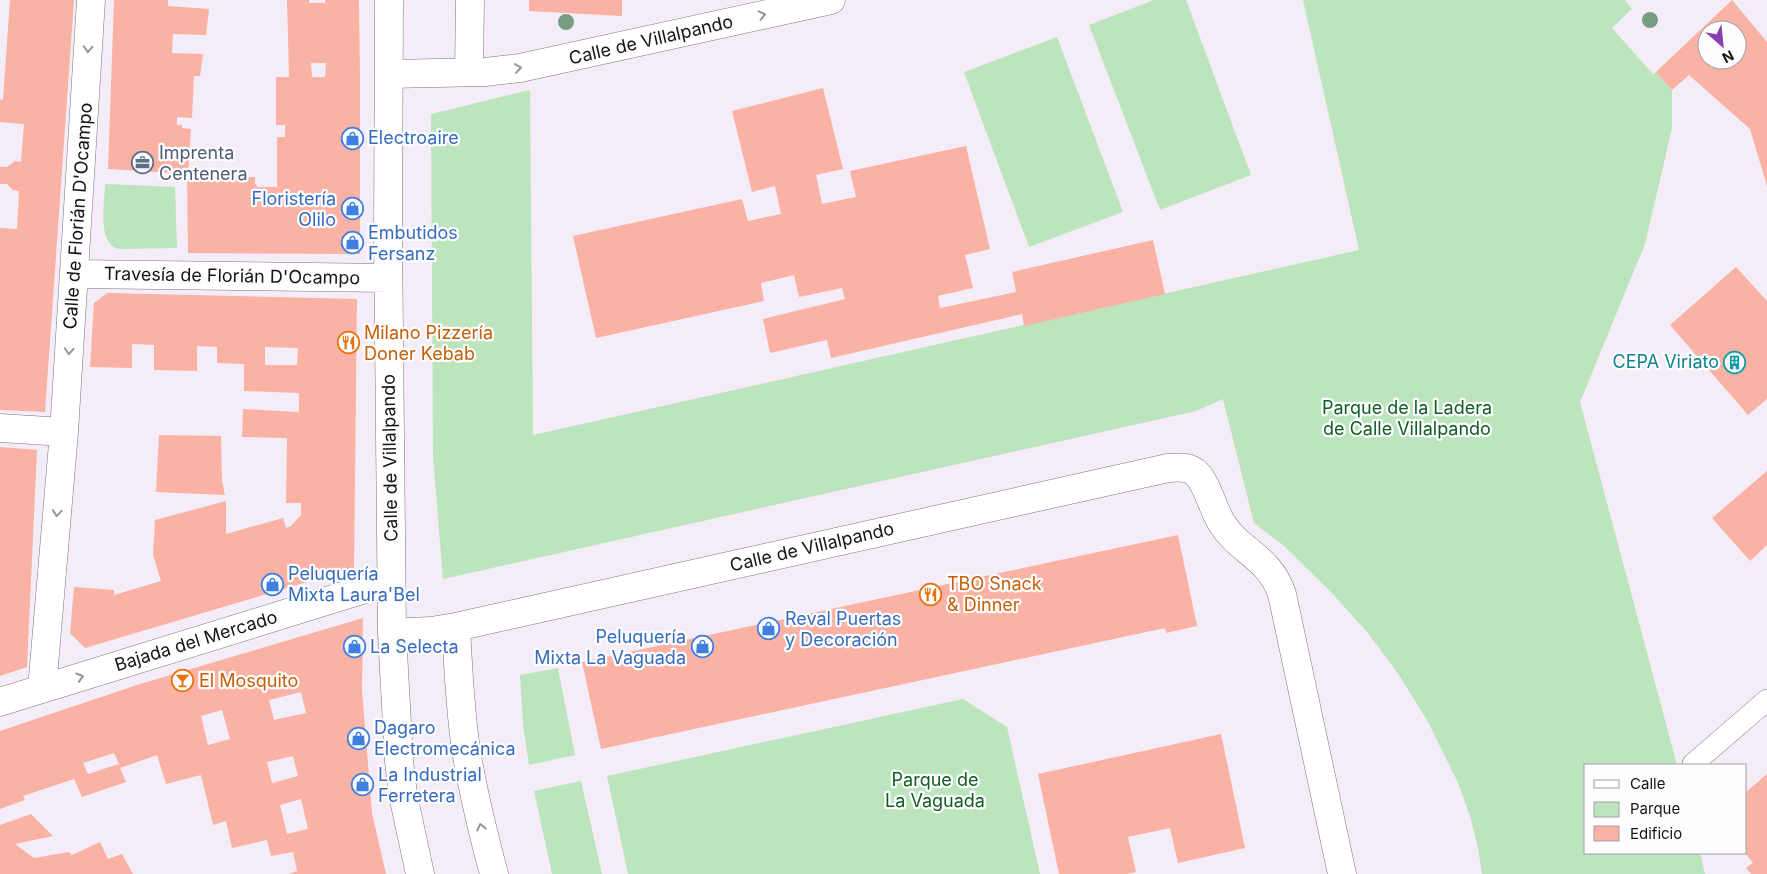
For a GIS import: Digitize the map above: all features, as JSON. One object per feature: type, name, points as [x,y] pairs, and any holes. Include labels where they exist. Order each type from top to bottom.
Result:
[{"type":"street","name":"Calle de Florián D'Ocampo","points":[[42,689],[64,432],[91,0]]},
{"type":"street","name":"Calle de Villalpando","points":[[389,0],[388,278],[392,633],[399,762],[404,804],[420,874]]},
{"type":"street","points":[[469,72],[470,0]]},
{"type":"street","name":"Calle de Villalpando","points":[[389,74],[503,70],[539,65],[831,0]]},
{"type":"street","name":"Travesía de Florián D'Ocampo","points":[[75,274],[388,278]]},
{"type":"street","points":[[0,428],[64,432]]},
{"type":"street","name":"Calle de Villalpando","points":[[392,633],[431,632],[456,627],[1168,468],[1187,468],[1197,474],[1221,522],[1233,537],[1265,564],[1278,583],[1282,594],[1342,874]]},
{"type":"street","name":"Bajada del Mercado","points":[[0,702],[392,581]]},
{"type":"street","points":[[456,627],[459,684],[466,749],[480,823],[494,874]]},
{"type":"lane","points":[[1693,764],[1767,700]]},
{"type":"green space","points":[[1154,0],[1186,0],[1251,175],[1160,210],[1089,25]]},
{"type":"green space","name":"Parque de la Ladera de Calle Villalpando","points":[[1303,0],[1625,0],[1632,9],[1612,28],[1653,74],[1656,72],[1672,90],[1672,128],[1645,244],[1580,402],[1677,764],[1584,764],[1584,854],[1700,854],[1705,874],[1482,874],[1470,816],[1458,783],[1428,722],[1399,675],[1367,632],[1330,591],[1283,545],[1254,523],[1223,399],[1196,411],[443,579],[433,457],[431,114],[530,90],[533,435],[1359,250]]},
{"type":"green space","points":[[1057,37],[1123,212],[1029,247],[964,72]]},
{"type":"green space","points":[[105,184],[175,187],[177,248],[120,249],[112,246],[105,232],[103,211]]},
{"type":"green space","points":[[558,668],[575,755],[529,765],[523,725],[520,675]]},
{"type":"green space","name":"Parque de La Vaguada","points":[[963,699],[1007,727],[1040,874],[628,874],[607,776]]},
{"type":"green space","points":[[581,781],[602,874],[552,874],[534,791]]},
{"type":"building","points":[[10,0],[74,0],[45,412],[0,410],[0,228],[17,229],[19,191],[13,190],[7,184],[0,184],[0,167],[7,167],[15,161],[21,162],[24,124],[0,122],[0,99],[3,100]]},
{"type":"building","points":[[114,0],[168,0],[168,6],[209,9],[206,35],[173,34],[172,53],[203,54],[200,76],[194,76],[192,118],[177,117],[177,125],[182,125],[182,128],[191,129],[188,174],[108,169]]},
{"type":"building","points":[[287,0],[309,0],[309,3],[325,3],[325,0],[359,0],[360,254],[188,253],[187,177],[255,177],[257,187],[277,187],[277,137],[285,137],[285,125],[276,125],[276,77],[289,77]],"holes":[[[311,63],[326,63],[325,77],[312,77]]]},
{"type":"building","points":[[529,0],[622,0],[622,16],[529,11]]},
{"type":"building","points":[[1732,0],[1767,42],[1767,186],[1750,129],[1689,75],[1672,90],[1656,72],[1697,33],[1697,70],[1747,70],[1747,20],[1711,20]]},
{"type":"building","points":[[823,88],[843,169],[816,175],[822,204],[856,197],[850,171],[966,146],[990,249],[965,255],[973,288],[938,296],[940,308],[1016,292],[1012,272],[1153,240],[1165,294],[1024,326],[1022,314],[831,358],[827,340],[770,353],[763,319],[845,299],[842,288],[799,297],[794,275],[761,283],[764,301],[596,338],[573,236],[742,199],[748,221],[781,214],[775,186],[752,192],[732,111]]},
{"type":"building","name":"CEPA Viriato","points":[[1736,267],[1767,301],[1767,399],[1748,415],[1670,325]]},
{"type":"building","points":[[107,293],[357,299],[354,568],[85,648],[70,633],[74,587],[114,590],[114,595],[161,581],[153,555],[155,520],[226,501],[226,534],[283,518],[286,528],[291,526],[301,515],[301,503],[286,503],[287,438],[242,437],[243,409],[299,412],[299,393],[244,391],[244,364],[217,363],[217,347],[197,346],[197,371],[154,370],[154,345],[132,344],[132,368],[90,367],[94,303]],"holes":[[[265,347],[298,348],[297,365],[265,365]]]},
{"type":"building","points":[[159,435],[221,436],[222,481],[225,495],[156,492]]},
{"type":"building","points":[[0,447],[37,450],[27,667],[0,676]]},
{"type":"building","points":[[1767,471],[1767,545],[1750,561],[1712,518]]},
{"type":"building","points":[[1178,535],[1197,626],[1166,633],[1165,628],[601,749],[582,662]]},
{"type":"building","points":[[363,618],[362,690],[372,813],[386,874],[289,874],[297,871],[293,852],[271,856],[267,840],[232,848],[226,821],[213,825],[201,775],[166,784],[157,755],[120,768],[126,782],[82,797],[74,779],[23,796],[25,800],[0,809],[0,731],[137,685]],"holes":[[[301,692],[306,713],[274,720],[269,700]],[[222,710],[230,739],[208,745],[201,716]],[[114,753],[119,764],[88,774],[83,763]],[[293,756],[298,776],[272,783],[267,762]],[[301,799],[308,829],[287,834],[280,805]]]},
{"type":"building","points":[[1221,734],[1245,848],[1178,863],[1170,828],[1128,837],[1136,872],[1127,874],[1059,874],[1038,774]]},
{"type":"building","points":[[1767,774],[1767,874],[1751,874],[1746,868],[1753,863],[1746,854],[1747,791]]},
{"type":"building","points":[[31,814],[53,836],[15,844],[34,858],[69,852],[72,855],[100,842],[108,859],[122,854],[133,874],[0,874],[0,825]]},
{"type":"place","name":"Electroaire","points":[[352,138]]},
{"type":"place","name":"Imprenta Centenera","points":[[143,163]]},
{"type":"place","name":"Floristería Olilo","points":[[352,209]]},
{"type":"place","name":"Embutidos Fersanz","points":[[352,243]]},
{"type":"place","name":"Milano Pizzería Doner Kebab","points":[[348,343]]},
{"type":"place","name":"CEPA Viriato","points":[[1735,362]]},
{"type":"place","name":"Peluquería Mixta Laura'Bel","points":[[272,584]]},
{"type":"place","name":"TBO Snack & Dinner","points":[[931,594]]},
{"type":"place","name":"Reval Puertas y Decoración","points":[[769,629]]},
{"type":"place","name":"La Selecta","points":[[354,647]]},
{"type":"place","name":"Peluquería Mixta La Vaguada","points":[[702,647]]},
{"type":"place","name":"El Mosquito","points":[[183,681]]},
{"type":"place","name":"Dagaro Electromecánica","points":[[358,738]]},
{"type":"place","name":"La Industrial Ferretera","points":[[362,785]]}]
